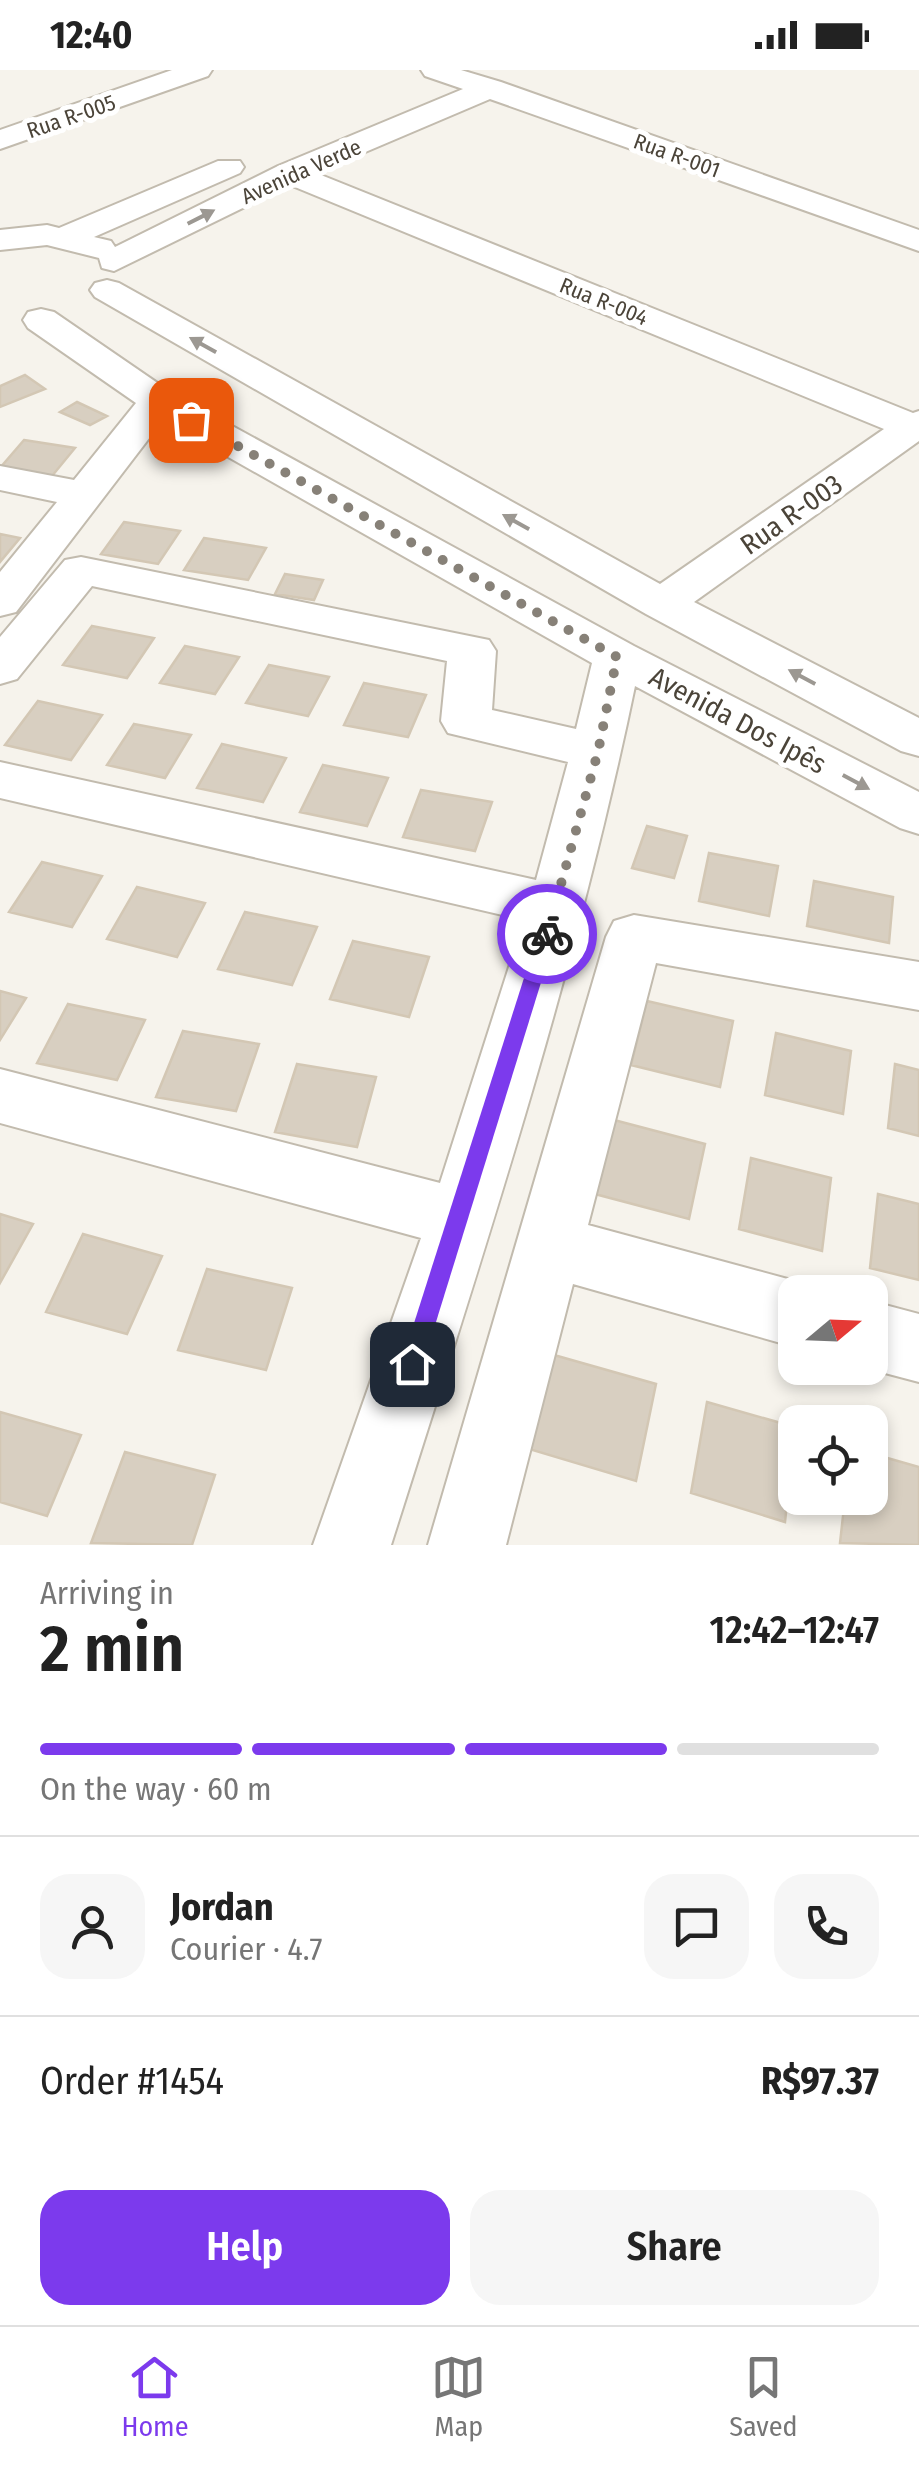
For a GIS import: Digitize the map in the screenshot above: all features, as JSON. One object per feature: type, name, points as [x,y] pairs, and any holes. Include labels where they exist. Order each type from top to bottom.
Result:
[{"type":"street","name":"Rua R-005","points":[[0,140],[198,70]]},
{"type":"street","name":"Rua R-001","points":[[441,72],[919,241]]},
{"type":"street","name":"Avenida Verde","points":[[66,237],[441,72]]},
{"type":"street","name":"Avenida Verde","points":[[26,321],[80,308],[110,276],[289,173],[491,88]]},
{"type":"street","name":"Rua R-004","points":[[289,173],[917,427]]},
{"type":"street","points":[[2,237],[66,237],[97,246],[110,276],[662,604],[919,739]]},
{"type":"street","name":"Avenida Dos Ipês","points":[[26,321],[158,401],[617,657],[919,814]]},
{"type":"street","points":[[0,602],[158,401]]},
{"type":"street","name":"Rua R-003","points":[[662,604],[917,427]]},
{"type":"street","points":[[0,478],[86,495]]},
{"type":"street","points":[[0,668],[81,570],[472,651],[466,721],[598,752]]},
{"type":"street","points":[[352,1545],[460,1218],[556,906],[598,752],[617,657]]},
{"type":"street","points":[[0,780],[556,906]]},
{"type":"street","points":[[467,1545],[634,937],[919,986]]},
{"type":"street","points":[[0,1096],[460,1218]]},
{"type":"street","points":[[549,1246],[778,1309]]},
{"type":"street","points":[[888,1340],[919,1348]]},
{"type":"building","points":[[25,375],[45,389],[0,407],[0,386]]},
{"type":"building","points":[[77,402],[107,416],[90,425],[60,412]]},
{"type":"building","points":[[24,440],[75,448],[52,476],[0,468]]},
{"type":"building","points":[[124,522],[180,531],[158,564],[101,554]]},
{"type":"building","points":[[0,534],[20,538],[0,562]]},
{"type":"building","points":[[204,538],[266,548],[248,580],[184,570]]},
{"type":"building","points":[[285,574],[323,580],[314,600],[275,594]]},
{"type":"building","points":[[92,626],[154,638],[127,678],[63,665]]},
{"type":"building","points":[[185,646],[239,657],[215,694],[160,683]]},
{"type":"building","points":[[269,665],[329,677],[308,716],[246,703]]},
{"type":"building","points":[[364,683],[426,695],[408,737],[344,725]]},
{"type":"building","points":[[38,701],[102,715],[71,760],[5,745]]},
{"type":"building","points":[[134,724],[191,735],[165,778],[107,765]]},
{"type":"building","points":[[222,744],[286,758],[263,802],[197,788]]},
{"type":"building","points":[[323,765],[388,778],[367,826],[300,812]]},
{"type":"building","points":[[421,790],[492,802],[475,851],[403,837]]},
{"type":"building","points":[[647,826],[687,836],[674,878],[632,868]]},
{"type":"building","points":[[709,853],[778,866],[769,916],[699,901]]},
{"type":"building","points":[[42,862],[102,876],[72,927],[9,912]]},
{"type":"building","points":[[814,881],[893,897],[889,943],[807,926]]},
{"type":"building","points":[[137,887],[205,903],[177,957],[107,939]]},
{"type":"building","points":[[245,912],[317,927],[292,985],[218,969]]},
{"type":"building","points":[[353,941],[429,957],[409,1017],[330,999]]},
{"type":"building","points":[[0,991],[26,998],[0,1040]]},
{"type":"building","points":[[647,1001],[733,1021],[720,1087],[631,1065]]},
{"type":"building","points":[[68,1004],[145,1020],[117,1080],[37,1063]]},
{"type":"building","points":[[183,1031],[259,1044],[236,1111],[156,1097]]},
{"type":"building","points":[[776,1033],[851,1051],[843,1114],[765,1095]]},
{"type":"building","points":[[297,1064],[376,1077],[357,1147],[275,1132]]},
{"type":"building","points":[[895,1064],[919,1070],[919,1136],[888,1128]]},
{"type":"building","points":[[614,1120],[705,1144],[689,1219],[595,1194]]},
{"type":"building","points":[[751,1158],[831,1178],[822,1251],[739,1229]]},
{"type":"building","points":[[878,1194],[919,1204],[919,1280],[870,1268]]},
{"type":"building","points":[[0,1214],[33,1224],[0,1283]]},
{"type":"building","points":[[83,1234],[162,1256],[127,1334],[46,1312]]},
{"type":"building","points":[[207,1269],[292,1288],[266,1370],[178,1350]]},
{"type":"building","points":[[554,1355],[656,1384],[636,1481],[529,1449]]},
{"type":"building","points":[[707,1402],[778,1422],[778,1515],[786,1515],[785,1522],[691,1493]]},
{"type":"building","points":[[0,1412],[81,1435],[47,1516],[0,1502]]},
{"type":"building","points":[[125,1452],[215,1475],[192,1545],[91,1543]]},
{"type":"building","points":[[888,1458],[919,1467],[919,1545],[840,1543],[843,1515],[888,1515]]},
{"type":"way so far","points":[[191,420],[617,657],[598,752],[547,934]]},
{"type":"route","points":[[412,1364],[547,934]]}]
